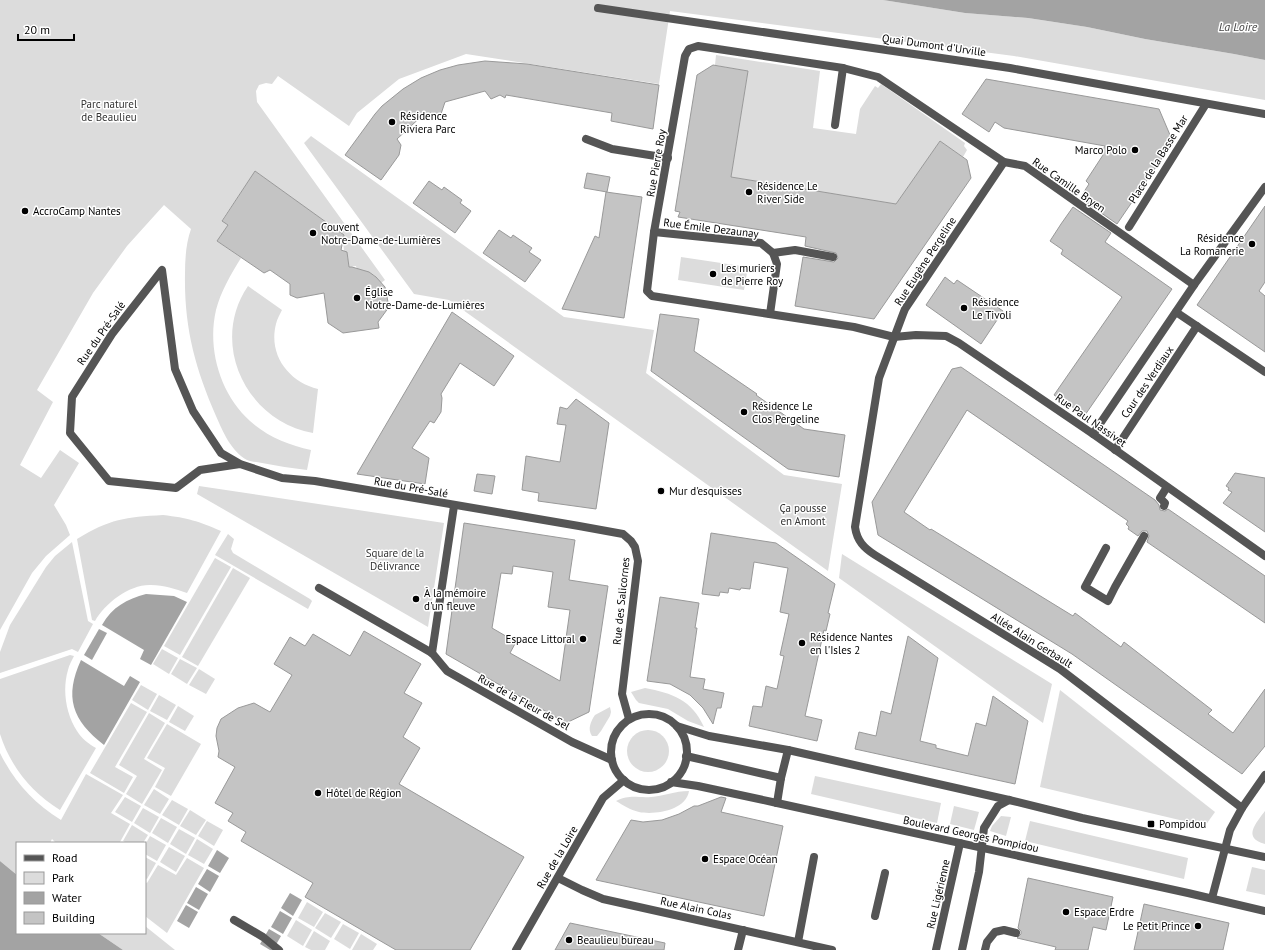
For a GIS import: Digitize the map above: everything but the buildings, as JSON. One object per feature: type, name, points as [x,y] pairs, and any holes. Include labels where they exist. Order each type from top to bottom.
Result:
[{"type":"street","name":"Quai Dumont d'Urville","points":[[598,8],[1010,68],[1265,114]]},
{"type":"street","name":"Rue Pierre Roy","points":[[770,314],[652,296],[647,291],[654,232],[686,56],[689,49],[698,46],[842,68]]},
{"type":"street","name":"Rue Camille Bryen","points":[[842,68],[878,77],[1004,162],[1025,166],[1194,285]]},
{"type":"street","points":[[836,125],[842,68]]},
{"type":"street","name":"Place de la Basse Mar","points":[[1129,227],[1206,104]]},
{"type":"street","points":[[586,139],[612,149],[668,158]]},
{"type":"street","name":"Rue Eugène Pergeline","points":[[864,474],[879,378],[905,309],[1004,162]]},
{"type":"street","points":[[1194,285],[1265,187]]},
{"type":"street","name":"Rue Émile Dezaunay","points":[[654,232],[761,243],[773,252]]},
{"type":"street","points":[[833,257],[795,250],[773,252],[777,264],[770,314],[854,327],[894,337]]},
{"type":"street","name":"Rue du Pré-Salé","points":[[240,464],[200,470],[176,488],[109,481],[70,433],[72,397],[112,334],[162,270],[175,369],[193,411],[221,453],[240,464],[282,478],[323,482],[454,506],[579,526]]},
{"type":"street","name":"Cour des Verdiaux","points":[[1093,434],[1194,285]]},
{"type":"street","points":[[1176,312],[1265,372]]},
{"type":"street","name":"Cour des Verdiaux","points":[[1115,450],[1197,326]]},
{"type":"street","name":"Rue Paul Nassivet","points":[[894,337],[916,335],[946,336],[959,343],[1093,434],[1265,556]]},
{"type":"street","name":"Allée Alain Gerbault","points":[[864,474],[855,527],[858,538],[863,545],[875,555],[1060,669],[1242,808]]},
{"type":"street","points":[[1164,506],[1165,504],[1160,498],[1167,487]]},
{"type":"street","points":[[319,588],[432,653],[454,506]]},
{"type":"street","name":"Rue des Salicornes","points":[[579,526],[623,534],[631,540],[638,554],[635,596],[622,694],[629,719]]},
{"type":"street","points":[[1106,548],[1085,587],[1108,601],[1144,536]]},
{"type":"street","name":"Rue de la Fleur de Sel","points":[[432,653],[447,671],[560,735],[612,760]]},
{"type":"street","points":[[677,726],[685,740],[686,756],[682,769],[671,782],[660,788],[647,790],[636,787],[624,780],[617,772],[612,760],[611,747],[614,736],[621,726],[629,719],[640,715],[653,714],[667,719],[677,726],[709,736],[788,750],[1010,800],[1082,818],[1265,857]]},
{"type":"street","points":[[777,803],[788,750]]},
{"type":"street","points":[[686,756],[781,778]]},
{"type":"street","points":[[1212,898],[1230,830],[1242,808],[1265,775]]},
{"type":"street","name":"Rue de la Loire","points":[[516,950],[603,798],[624,780]]},
{"type":"street","name":"Boulevard Georges Pompidou","points":[[671,782],[698,786],[777,803],[1212,898],[1265,911]]},
{"type":"street","points":[[962,950],[979,872],[984,828],[998,806],[1010,800]]},
{"type":"street","name":"Rue Ligérienne","points":[[936,950],[960,843]]},
{"type":"street","points":[[798,942],[814,857]]},
{"type":"street","points":[[875,916],[885,873]]},
{"type":"street","name":"Rue Alain Colas","points":[[558,878],[603,899],[832,950]]},
{"type":"street","points":[[234,920],[262,937],[279,950]]},
{"type":"street","points":[[738,950],[743,930]]},
{"type":"street","points":[[985,950],[987,942],[995,932],[1004,930],[1016,933]]},
{"type":"green space","name":"Parc naturel de Beaulieu","points":[[0,0],[883,0],[965,13],[1028,18],[1087,27],[1145,39],[1265,60],[1265,100],[1014,56],[670,11],[659,84],[466,54],[399,79],[357,113],[349,126],[278,76],[272,84],[266,83],[259,85],[256,91],[257,102],[385,280],[381,283],[374,275],[357,270],[356,266],[349,267],[347,252],[344,251],[344,235],[255,171],[222,220],[228,225],[217,241],[241,258],[223,289],[216,310],[213,340],[218,370],[231,398],[250,421],[264,432],[279,440],[311,450],[307,470],[247,460],[236,452],[225,435],[202,381],[192,347],[186,312],[185,268],[187,245],[191,229],[164,205],[127,246],[93,293],[37,390],[53,402],[20,465],[41,478],[60,450],[79,463],[54,505],[70,535],[46,556],[32,573],[0,630]]},
{"type":"green space","points":[[716,55],[820,71],[813,128],[856,134],[860,109],[875,86],[878,88],[881,84],[965,143],[964,146],[967,150],[963,157],[940,141],[896,204],[731,177],[748,71],[715,65]]},
{"type":"green space","name":"Ça pousse en Amont","points":[[311,136],[564,317],[654,330],[646,373],[784,475],[842,484],[828,571],[449,300],[414,294],[304,143]]},
{"type":"green space","name":"Les muriers de Pierre Roy","points":[[681,257],[748,267],[744,290],[678,280]]},
{"type":"green space","points":[[248,286],[282,310],[276,322],[274,335],[275,346],[283,366],[298,380],[318,389],[313,433],[289,426],[269,413],[253,396],[241,376],[234,354],[232,331],[237,308]]},
{"type":"green space","name":"Square de la Délivrance","points":[[199,486],[444,523],[428,627],[197,494]]},
{"type":"green space","points":[[163,515],[193,520],[221,531],[187,593],[156,585],[135,588],[127,591],[112,601],[99,614],[95,621],[92,620],[77,539],[99,527],[118,520]]},
{"type":"green space","points":[[228,534],[234,539],[231,549],[233,553],[310,599],[312,601],[308,609],[215,555]]},
{"type":"green space","points":[[72,542],[88,621],[93,624],[78,652],[72,649],[0,673],[0,652],[10,625],[46,567],[55,556]]},
{"type":"green space","points":[[842,554],[1052,684],[1043,723],[839,578]]},
{"type":"green space","points":[[215,558],[231,567],[180,655],[164,646]]},
{"type":"green space","points":[[233,568],[250,578],[198,666],[182,657]]},
{"type":"green space","points":[[162,649],[178,658],[169,674],[153,664]]},
{"type":"green space","points":[[70,655],[74,656],[69,666],[65,686],[68,710],[73,724],[79,734],[85,741],[96,748],[60,810],[40,795],[23,778],[4,746],[0,734],[0,679]]},
{"type":"green space","points":[[180,659],[197,668],[187,684],[171,674]]},
{"type":"green space","points":[[199,669],[215,679],[206,694],[189,685]]},
{"type":"green space","points":[[141,685],[157,694],[148,710],[132,700]]},
{"type":"green space","points":[[645,688],[664,692],[680,699],[694,710],[704,727],[688,721],[668,709],[639,703],[631,692]]},
{"type":"green space","points":[[1060,690],[1215,812],[1205,826],[1040,787]]},
{"type":"green space","points":[[159,695],[176,705],[167,720],[150,711]]},
{"type":"green space","points":[[131,703],[147,712],[115,767],[133,777],[124,793],[90,773]]},
{"type":"green space","points":[[178,706],[194,716],[185,731],[169,722]]},
{"type":"green space","points":[[610,707],[610,716],[601,731],[597,736],[592,736],[590,728],[591,722],[595,715]]},
{"type":"green space","points":[[149,713],[165,723],[144,759],[162,770],[142,804],[126,794],[137,776],[119,765]]},
{"type":"green space","points":[[167,724],[201,744],[171,796],[155,787],[165,768],[147,758]]},
{"type":"green space","points":[[644,730],[652,730],[663,736],[669,747],[669,755],[663,766],[652,772],[644,772],[633,766],[627,755],[627,747],[633,736]]},
{"type":"green space","points":[[0,753],[12,774],[33,799],[61,820],[86,774],[123,795],[111,813],[130,824],[120,842],[55,842],[52,839],[50,842],[16,842],[16,874],[0,861]]},
{"type":"green space","points":[[815,776],[941,803],[937,823],[811,794]]},
{"type":"green space","points":[[154,789],[169,799],[160,814],[144,805]]},
{"type":"green space","points":[[689,791],[687,798],[682,803],[676,807],[661,812],[639,812],[616,801],[630,797],[651,797]]},
{"type":"green space","points":[[125,797],[141,806],[132,822],[115,812]]},
{"type":"green space","points":[[172,800],[188,809],[179,825],[162,815]]},
{"type":"green space","points":[[954,806],[979,812],[974,830],[950,824]]},
{"type":"green space","points":[[143,808],[159,817],[150,833],[134,823]]},
{"type":"green space","points":[[190,810],[206,820],[196,835],[180,826]]},
{"type":"green space","points":[[1265,811],[1265,844],[1254,838],[1253,830]]},
{"type":"green space","points":[[1001,816],[1011,817],[1006,836],[990,831],[992,826]]},
{"type":"green space","points":[[161,818],[177,827],[168,843],[152,833]]},
{"type":"green space","points":[[207,821],[223,830],[214,846],[198,836]]},
{"type":"green space","points":[[1030,821],[1188,858],[1184,879],[1025,841]]},
{"type":"green space","points":[[132,825],[148,835],[144,842],[123,841]]},
{"type":"green space","points":[[179,829],[195,838],[186,854],[170,844]]},
{"type":"green space","points":[[150,836],[166,845],[157,861],[146,855],[146,843]]},
{"type":"green space","points":[[197,839],[213,849],[204,864],[188,855]]},
{"type":"green space","points":[[169,847],[185,856],[176,872],[160,862]]},
{"type":"green space","points":[[146,858],[156,863],[146,878]]},
{"type":"green space","points":[[187,858],[204,868],[167,933],[146,917],[146,882],[158,865],[176,875]]},
{"type":"green space","points":[[1252,867],[1265,870],[1265,895],[1246,891]]},
{"type":"green space","points":[[307,902],[323,912],[314,927],[298,918]]},
{"type":"green space","points":[[325,913],[341,922],[331,938],[315,928]]},
{"type":"green space","points":[[296,920],[312,930],[303,946],[287,936]]},
{"type":"green space","points":[[343,924],[359,933],[350,949],[334,939]]},
{"type":"green space","points":[[146,927],[175,950],[123,950],[99,934],[146,934]]},
{"type":"green space","points":[[314,931],[330,941],[325,950],[311,950],[305,947]]},
{"type":"green space","points":[[361,934],[377,944],[373,950],[352,950]]},
{"type":"water","name":"La Loire","points":[[883,0],[1265,0],[1265,60],[1145,39],[1087,27],[1028,18],[965,13]]},
{"type":"water","points":[[146,594],[174,596],[187,602],[151,665],[140,659],[144,650],[102,625],[110,613],[126,601]]},
{"type":"water","points":[[99,629],[107,633],[92,660],[84,655]]},
{"type":"water","points":[[81,660],[124,686],[130,676],[140,682],[104,745],[93,736],[85,726],[78,717],[74,707],[72,697],[73,685]]},
{"type":"water","points":[[217,850],[229,858],[220,873],[208,866]]},
{"type":"water","points":[[0,861],[16,874],[16,934],[99,934],[123,950],[0,950]]},
{"type":"water","points":[[207,869],[219,876],[210,892],[198,884]]},
{"type":"water","points":[[196,887],[208,894],[199,910],[187,903]]},
{"type":"water","points":[[290,893],[302,900],[293,916],[281,908]]},
{"type":"water","points":[[186,905],[198,912],[189,928],[177,921]]},
{"type":"water","points":[[280,911],[292,918],[283,934],[271,927]]},
{"type":"water","points":[[269,929],[281,936],[273,950],[270,950],[260,944]]},
{"type":"place","name":"Résidence Riviera Parc","points":[[392,122]]},
{"type":"place","name":"Marco Polo","points":[[1135,150]]},
{"type":"place","name":"Résidence Le River Side","points":[[749,192]]},
{"type":"place","name":"AccroCamp Nantes","points":[[25,211]]},
{"type":"place","name":"Couvent Notre-Dame-de-Lumières","points":[[313,233]]},
{"type":"place","name":"Résidence La Romanerie","points":[[1252,244]]},
{"type":"place","name":"Les muriers de Pierre Roy","points":[[713,274]]},
{"type":"place","name":"Église Notre-Dame-de-Lumières","points":[[357,298]]},
{"type":"place","name":"Résidence Le Tivoli","points":[[964,308]]},
{"type":"place","name":"Résidence Le Clos Pergeline","points":[[744,412]]},
{"type":"place","name":"Mur d'esquisses","points":[[661,491]]},
{"type":"place","name":"À la mémoire d'un fleuve","points":[[416,599]]},
{"type":"place","name":"Espace Littoral","points":[[583,639]]},
{"type":"place","name":"Résidence Nantes en l'Isles 2","points":[[802,643]]},
{"type":"place","name":"Hôtel de Région","points":[[318,793]]},
{"type":"place","name":"Pompidou","points":[[1151,824]]},
{"type":"place","name":"Espace Océan","points":[[705,859]]},
{"type":"place","name":"Espace Erdre","points":[[1066,912]]},
{"type":"place","name":"Le Petit Prince","points":[[1198,926]]},
{"type":"place","name":"Beaulieu bureau","points":[[569,940]]}]
